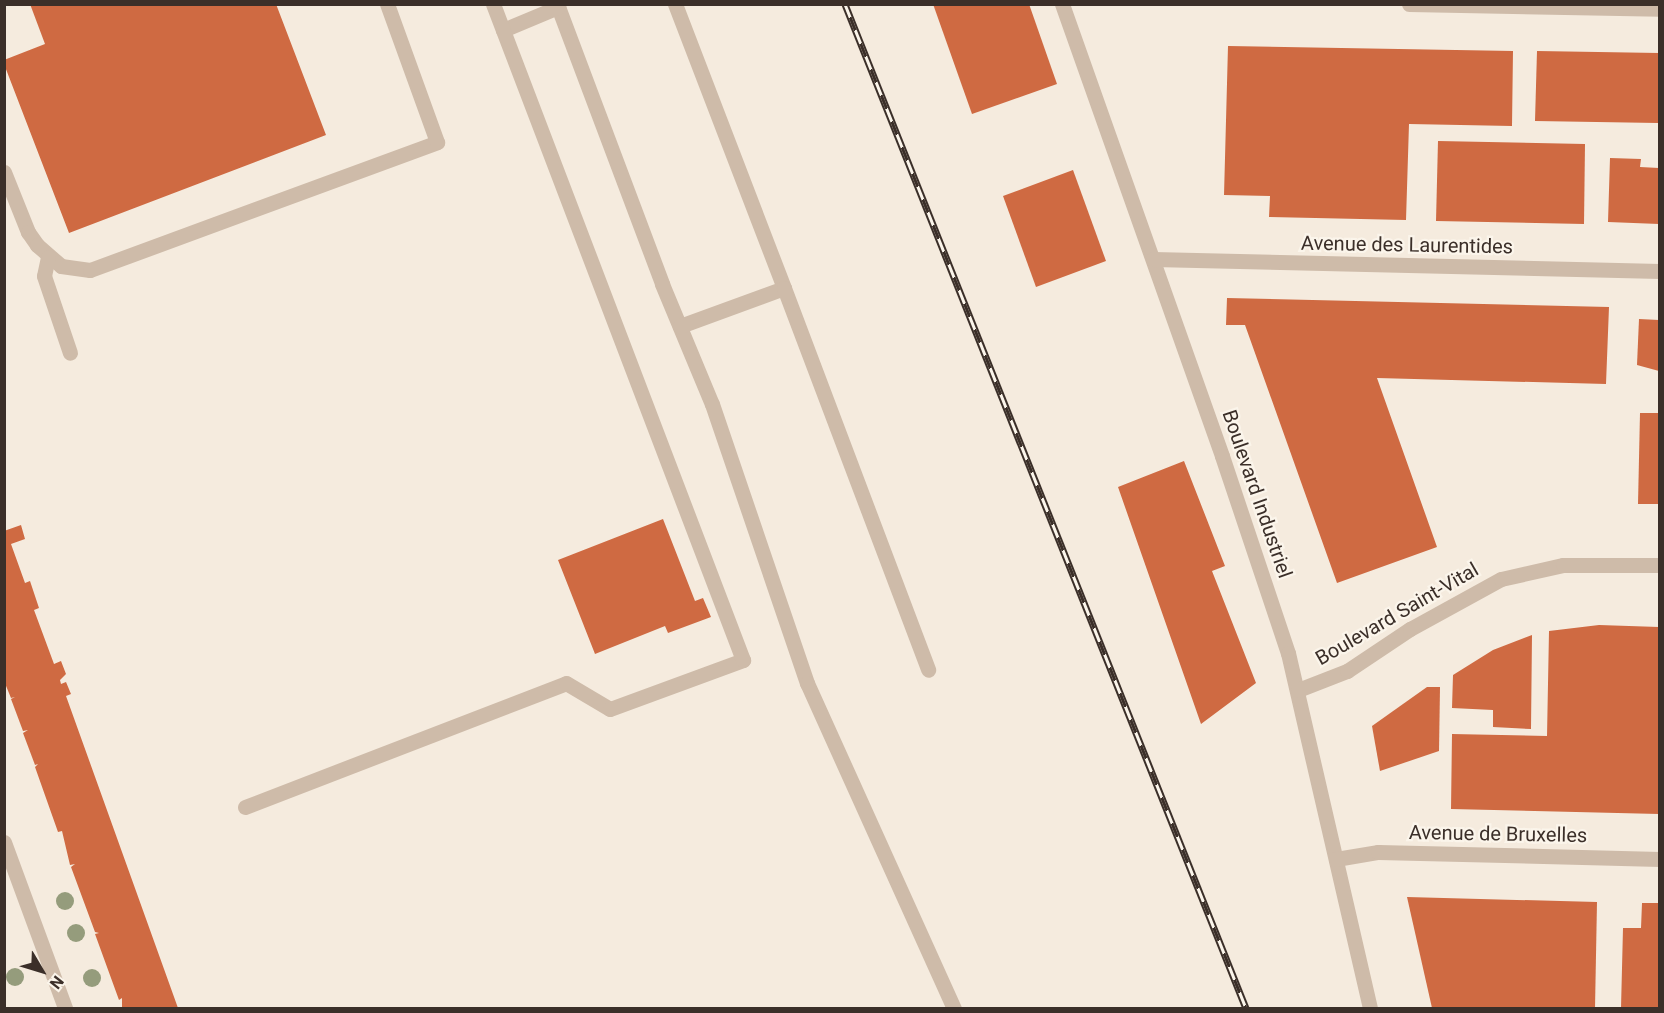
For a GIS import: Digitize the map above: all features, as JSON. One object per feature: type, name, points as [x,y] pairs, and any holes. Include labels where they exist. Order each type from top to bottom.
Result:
[{"type":"street","points":[[4,172],[28,232],[48,257],[74,270],[101,268],[437,142],[387,4]]},
{"type":"street","points":[[245,807],[566,683],[610,709],[743,660],[493,4]]},
{"type":"street","points":[[675,4],[928,670]]},
{"type":"street","name":"Boulevard Industriel","points":[[1062,4],[1154,259],[1256,554],[1298,690],[1370,1008]]},
{"type":"street","points":[[1409,4],[1659,9]]},
{"type":"street","points":[[503,30],[558,6],[712,404],[807,683],[954,1008]]},
{"type":"street","points":[[48,257],[44,276],[70,353]]},
{"type":"street","name":"Avenue des Laurentides","points":[[1154,259],[1659,271]]},
{"type":"street","points":[[680,326],[784,288]]},
{"type":"street","name":"Boulevard Saint-Vital","points":[[1298,690],[1347,671],[1410,629],[1501,579],[1563,565],[1659,565]]},
{"type":"street","points":[[4,842],[65,1008]]},
{"type":"street","name":"Avenue de Bruxelles","points":[[1336,859],[1378,852],[1659,859]]},
{"type":"building","points":[[30,4],[276,4],[326,135],[69,233],[4,64],[4,60],[45,44]]},
{"type":"building","points":[[933,4],[1029,4],[1057,84],[972,114]]},
{"type":"building","points":[[1228,46],[1513,51],[1512,126],[1409,124],[1406,220],[1269,217],[1270,196],[1224,195]]},
{"type":"building","points":[[1537,51],[1659,53],[1658,123],[1535,121]]},
{"type":"building","points":[[1438,141],[1585,144],[1584,224],[1436,221]]},
{"type":"building","points":[[1610,158],[1641,159],[1640,167],[1659,168],[1659,224],[1608,222]]},
{"type":"building","points":[[1073,170],[1106,261],[1036,287],[1003,196]]},
{"type":"building","points":[[1227,298],[1609,307],[1606,384],[1377,378],[1437,547],[1337,583],[1245,325],[1226,325]]},
{"type":"building","points":[[1639,319],[1659,320],[1659,371],[1637,365]]},
{"type":"building","points":[[1640,413],[1659,413],[1659,504],[1638,504]]},
{"type":"building","points":[[1184,461],[1225,566],[1212,571],[1256,683],[1201,724],[1118,487]]},
{"type":"building","points":[[663,519],[695,601],[703,598],[711,617],[668,633],[665,626],[595,654],[558,560]]},
{"type":"building","points":[[21,525],[25,539],[11,544],[25,583],[30,581],[39,608],[34,610],[54,664],[61,661],[66,674],[60,680],[61,684],[66,682],[71,694],[66,696],[178,1008],[122,1008],[122,998],[119,1000],[95,934],[99,933],[95,932],[71,867],[75,864],[70,865],[62,831],[58,832],[35,767],[38,764],[35,765],[23,733],[28,730],[23,731],[11,699],[15,697],[11,698],[4,681],[4,531]]},
{"type":"building","points":[[1599,625],[1659,627],[1659,814],[1451,809],[1452,734],[1547,736],[1549,631]]},
{"type":"building","points":[[1532,635],[1531,729],[1493,727],[1493,710],[1452,708],[1453,675],[1493,650]]},
{"type":"building","points":[[1427,687],[1440,687],[1439,751],[1380,771],[1372,726]]},
{"type":"building","points":[[1407,897],[1597,902],[1595,1008],[1432,1008]]},
{"type":"building","points":[[1642,903],[1659,903],[1659,1008],[1621,1008],[1623,928],[1641,928]]},
{"type":"railway","points":[[845,4],[1246,1008]]}]
